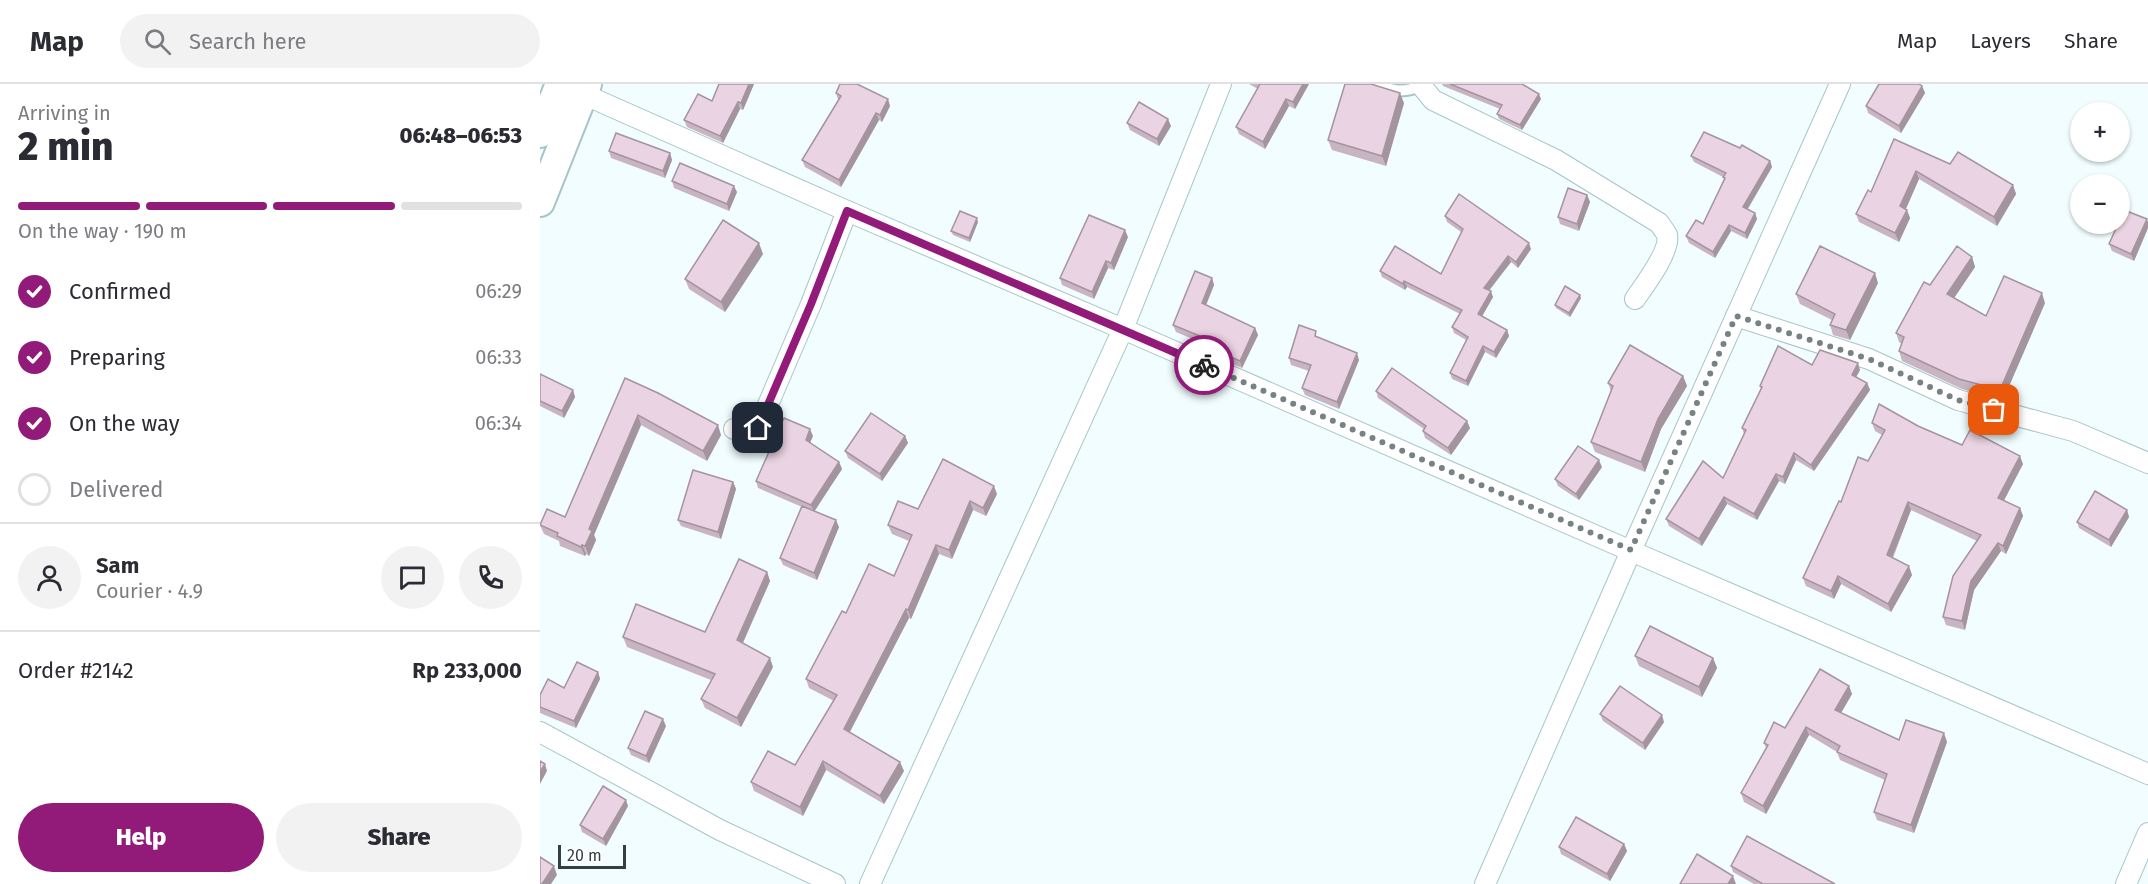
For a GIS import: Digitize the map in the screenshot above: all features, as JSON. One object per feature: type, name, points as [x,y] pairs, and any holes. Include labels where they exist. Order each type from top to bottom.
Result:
[{"type":"main road","points":[[540,133],[577,87]]},
{"type":"main road","points":[[540,202],[577,87]]},
{"type":"street","points":[[870,884],[1123,329],[1221,84]]},
{"type":"street","points":[[1485,884],[1631,550],[1840,84]]},
{"type":"street","points":[[1421,85],[1433,100],[1556,160],[1659,223],[1667,236],[1666,246],[1657,265],[1635,298]]},
{"type":"street","points":[[577,87],[847,211],[2148,774]]},
{"type":"street","points":[[734,429],[748,432],[758,428],[811,304],[847,211]]},
{"type":"street","points":[[1736,316],[1869,359],[1958,400],[2073,431],[2148,464]]},
{"type":"street","points":[[540,732],[720,830],[835,884]]},
{"type":"street","points":[[2126,884],[2148,833]]},
{"type":"lane","points":[[1376,84],[1400,91],[1410,91],[1421,85]]},
{"type":"building","points":[[719,84],[749,84],[741,103],[738,102],[720,136],[684,120],[698,94],[712,101]]},
{"type":"building","points":[[840,84],[857,84],[888,99],[880,115],[876,113],[839,180],[802,160],[841,96],[836,93]]},
{"type":"building","points":[[1260,84],[1303,84],[1293,102],[1286,99],[1263,142],[1236,127]]},
{"type":"building","points":[[1345,84],[1371,84],[1400,93],[1382,156],[1328,140]]},
{"type":"building","points":[[1450,84],[1522,84],[1539,94],[1520,125],[1497,114],[1502,105]]},
{"type":"building","points":[[1879,84],[1919,84],[1922,86],[1899,126],[1866,106]]},
{"type":"building","points":[[1139,102],[1168,119],[1157,139],[1127,123]]},
{"type":"building","points":[[1704,132],[1740,148],[1742,145],[1770,161],[1743,207],[1755,213],[1745,233],[1729,225],[1713,252],[1686,236],[1696,220],[1703,224],[1726,173],[1691,156]]},
{"type":"building","points":[[616,133],[670,153],[663,171],[609,151]]},
{"type":"building","points":[[1894,139],[1950,164],[1958,152],[2013,185],[1994,217],[1916,171],[1900,206],[1907,210],[1895,233],[1856,214],[1868,190],[1871,192]]},
{"type":"building","points":[[680,163],[734,186],[727,204],[672,181]]},
{"type":"building","points":[[1568,188],[1587,195],[1577,224],[1558,217]]},
{"type":"building","points":[[1459,194],[1529,243],[1516,262],[1508,256],[1484,288],[1491,291],[1478,314],[1507,330],[1494,352],[1483,346],[1466,381],[1450,373],[1468,337],[1452,327],[1462,310],[1404,281],[1403,284],[1380,271],[1395,246],[1441,274],[1463,229],[1445,216]]},
{"type":"building","points":[[960,211],[977,218],[969,238],[951,231]]},
{"type":"building","points":[[2130,212],[2147,219],[2131,254],[2109,244],[2114,234],[2130,234]]},
{"type":"building","points":[[1089,215],[1125,230],[1111,263],[1106,261],[1092,292],[1060,278]]},
{"type":"building","points":[[723,220],[759,243],[721,302],[685,279]]},
{"type":"building","points":[[1820,246],[1875,273],[1846,330],[1830,325],[1835,314],[1796,294]]},
{"type":"building","points":[[1957,246],[1972,257],[1947,294],[1986,316],[2004,276],[2042,293],[2000,390],[1959,379],[1899,351],[1904,337],[1896,333],[1924,282],[1930,285]]},
{"type":"building","points":[[1195,271],[1212,278],[1202,303],[1255,328],[1240,361],[1201,344],[1205,338],[1173,325]]},
{"type":"building","points":[[1565,286],[1580,295],[1569,313],[1555,305]]},
{"type":"building","points":[[1299,325],[1316,331],[1315,336],[1357,353],[1337,402],[1302,388],[1311,365],[1289,358]]},
{"type":"building","points":[[1630,345],[1683,376],[1658,419],[1641,462],[1591,442],[1613,386],[1608,383]]},
{"type":"building","points":[[1778,346],[1812,365],[1820,350],[1858,363],[1852,375],[1867,383],[1811,465],[1794,453],[1783,477],[1776,474],[1754,514],[1724,497],[1699,539],[1666,519],[1703,461],[1723,478],[1746,430],[1742,428],[1762,387],[1760,386]]},
{"type":"building","points":[[1392,368],[1467,421],[1448,448],[1423,431],[1426,426],[1376,391]]},
{"type":"building","points":[[540,374],[573,390],[562,411],[540,401]]},
{"type":"building","points":[[625,378],[718,425],[703,451],[638,415],[589,529],[592,531],[585,546],[581,547],[540,525],[547,509],[565,517]]},
{"type":"building","points":[[1879,404],[1918,426],[1962,445],[1970,430],[2020,456],[1998,498],[2020,508],[2003,546],[1998,543],[1971,581],[1962,621],[1943,617],[1953,576],[1981,535],[1908,502],[1887,555],[1909,566],[1888,604],[1838,576],[1831,591],[1803,578],[1839,501],[1841,502],[1858,457],[1868,461],[1885,430],[1872,423]]},
{"type":"building","points":[[871,413],[905,436],[880,474],[845,451]]},
{"type":"building","points":[[784,418],[810,429],[806,440],[839,462],[811,505],[756,481]]},
{"type":"building","points":[[1578,446],[1599,460],[1576,494],[1555,479]]},
{"type":"building","points":[[943,459],[994,486],[983,508],[970,501],[949,550],[936,545],[908,610],[906,609],[844,729],[900,762],[880,796],[823,761],[800,807],[751,782],[768,751],[795,765],[837,695],[806,679],[842,611],[846,613],[869,564],[894,576],[912,535],[888,525],[898,501],[918,509]]},
{"type":"building","points":[[693,470],[733,482],[718,532],[678,520]]},
{"type":"building","points":[[2095,491],[2127,510],[2109,540],[2077,522]]},
{"type":"building","points":[[802,506],[836,520],[814,573],[780,558]]},
{"type":"building","points":[[739,559],[767,572],[737,640],[770,658],[737,718],[701,699],[715,674],[623,637],[636,604],[705,632]]},
{"type":"building","points":[[1650,626],[1713,658],[1699,687],[1635,656]]},
{"type":"building","points":[[577,662],[598,672],[574,721],[540,707],[540,695],[548,679],[564,688]]},
{"type":"building","points":[[1820,669],[1849,686],[1835,710],[1899,740],[1906,720],[1944,733],[1911,825],[1874,812],[1887,774],[1837,752],[1840,746],[1806,727],[1763,806],[1741,793],[1768,745],[1764,743],[1774,722],[1785,728]]},
{"type":"building","points":[[1620,686],[1662,715],[1643,743],[1600,714]]},
{"type":"building","points":[[645,711],[663,719],[646,756],[628,748]]},
{"type":"building","points":[[540,761],[545,764],[540,772]]},
{"type":"building","points":[[603,786],[626,800],[603,839],[580,825]]},
{"type":"building","points":[[1576,817],[1624,844],[1607,874],[1559,847]]},
{"type":"building","points":[[1747,836],[1835,884],[1763,884],[1731,866]]},
{"type":"building","points":[[1697,854],[1733,876],[1728,884],[1680,884]]},
{"type":"building","points":[[540,857],[554,866],[542,884],[540,884]]},
{"type":"way so far","points":[[1204,365],[1631,550],[1736,316],[1869,359],[1958,400],[1994,410]]},
{"type":"route","points":[[758,428],[811,304],[847,211],[1204,365]]}]
